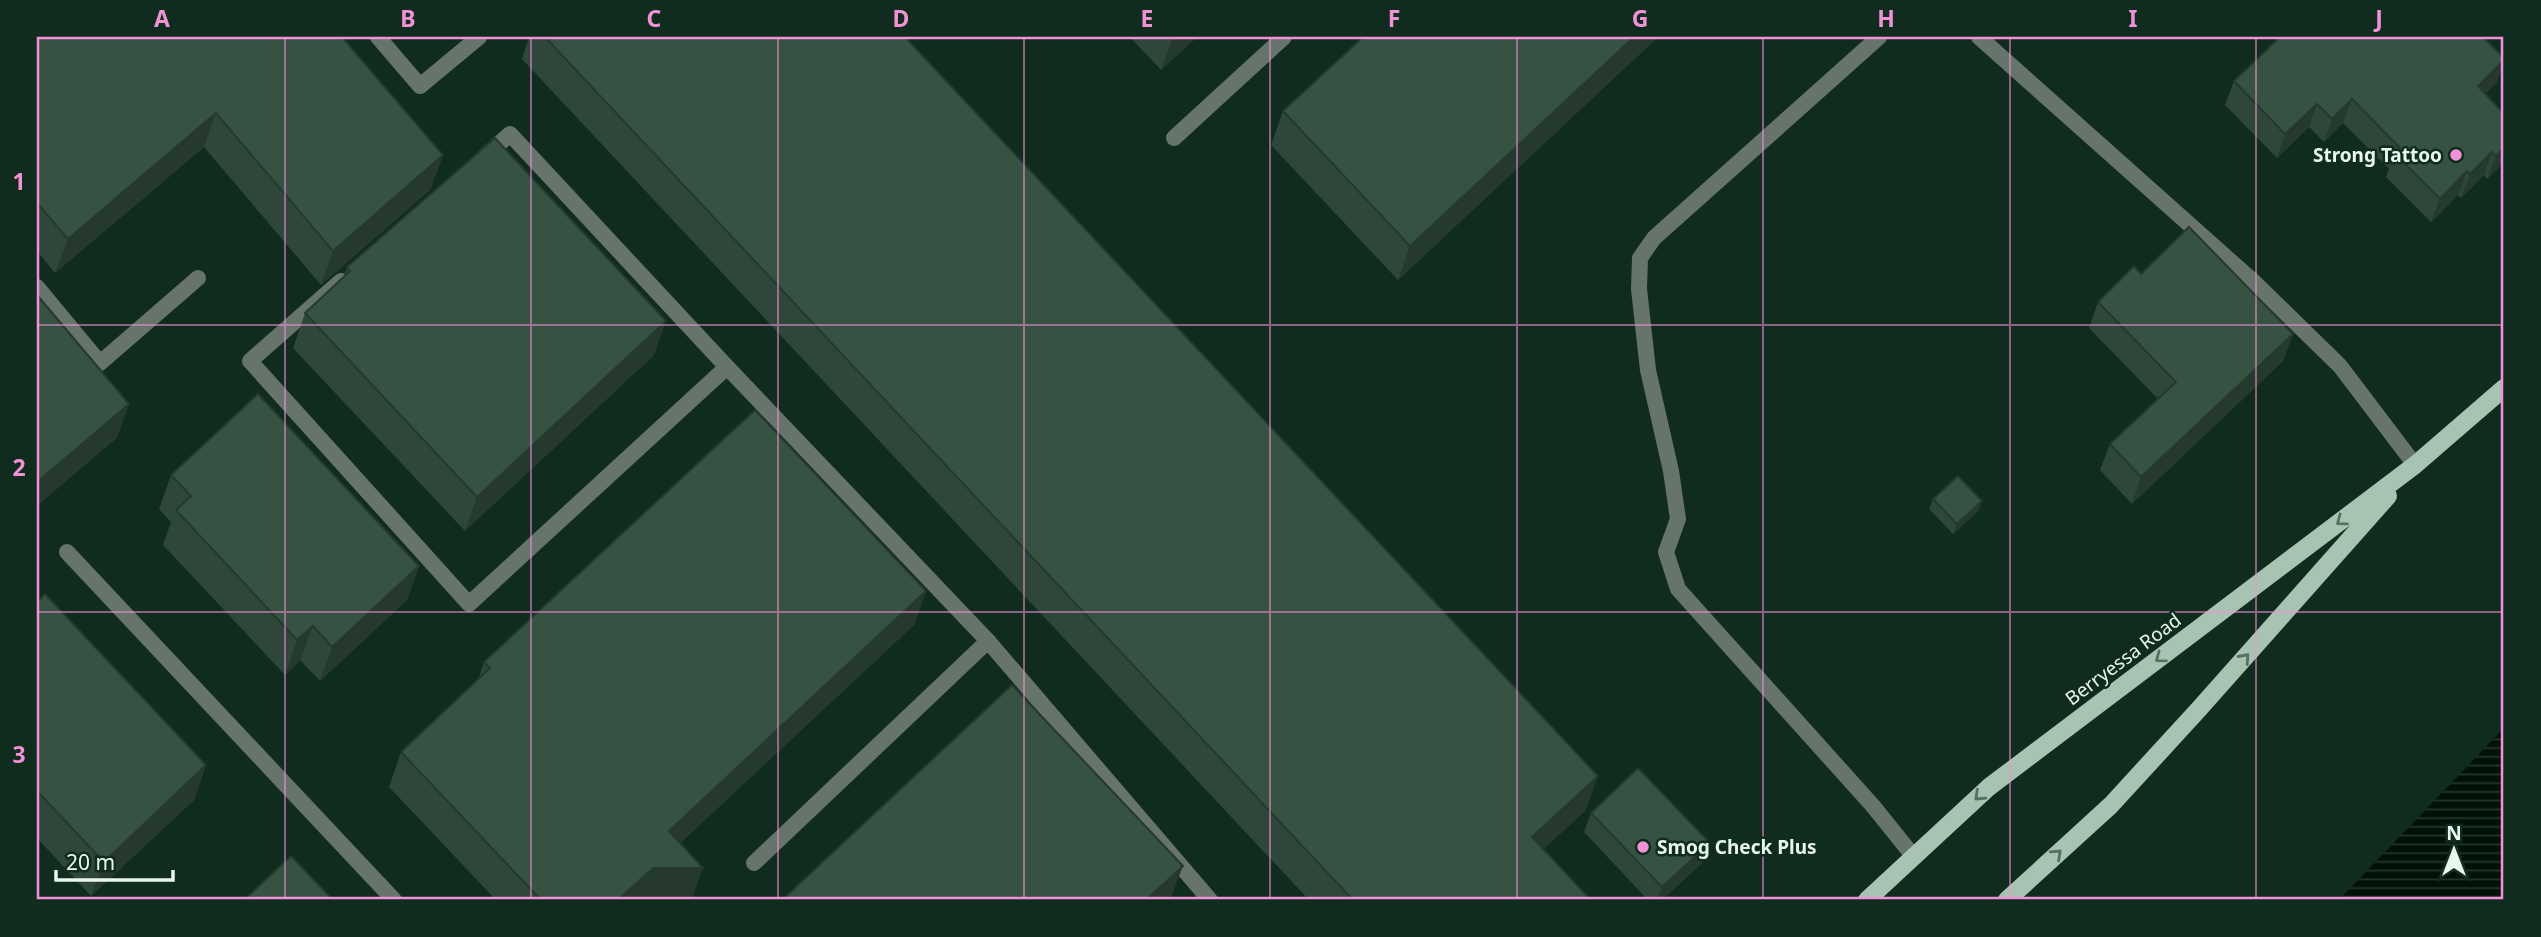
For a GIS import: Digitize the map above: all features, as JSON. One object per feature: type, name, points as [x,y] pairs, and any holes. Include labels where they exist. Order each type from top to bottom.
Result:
[{"type":"main road","name":"Berryessa Road","points":[[1867,900],[1989,787],[2415,465],[2504,388]]},
{"type":"main road","name":"Berryessa Road","points":[[2007,900],[2110,805],[2199,709],[2415,465]]},
{"type":"lane","points":[[378,37],[420,86],[479,37]]},
{"type":"lane","points":[[1174,138],[1284,37]]},
{"type":"lane","points":[[1880,37],[1654,238],[1640,258],[1639,289],[1648,370],[1671,471],[1678,519],[1666,552],[1678,589],[1873,806],[1914,857]]},
{"type":"lane","points":[[1979,37],[2254,282],[2321,347],[2340,366],[2415,465]]},
{"type":"lane","points":[[469,170],[510,134],[988,641],[1210,900]]},
{"type":"lane","points":[[354,270],[250,360],[469,604],[727,367]]},
{"type":"lane","points":[[37,287],[100,363],[198,278]]},
{"type":"lane","points":[[67,552],[394,900]]},
{"type":"lane","points":[[754,863],[988,641]]},
{"type":"shaded area","points":[[2504,728],[2504,900],[2339,900]]},
{"type":"building","points":[[37,37],[342,37],[443,155],[333,251],[216,113],[68,239],[37,203]]},
{"type":"building","points":[[545,37],[905,37],[1598,776],[1532,837],[1591,900],[1353,900]]},
{"type":"building","points":[[1363,37],[1634,37],[1410,246],[1283,111]]},
{"type":"building","points":[[2280,37],[2483,37],[2504,58],[2478,86],[2504,114],[2504,147],[2496,156],[2492,152],[2470,174],[2467,171],[2440,199],[2395,154],[2400,148],[2352,99],[2332,119],[2317,104],[2285,134],[2234,81]]},
{"type":"building","points":[[495,138],[666,321],[477,497],[305,313],[350,271],[347,267]]},
{"type":"building","points":[[2189,227],[2293,334],[2141,477],[2110,444],[2176,382],[2098,302],[2134,266],[2141,274]]},
{"type":"building","points":[[37,295],[129,404],[37,482]]},
{"type":"building","points":[[258,394],[419,566],[332,647],[313,626],[297,640],[176,510],[191,496],[171,475]]},
{"type":"building","points":[[755,410],[926,591],[669,831],[703,868],[653,868],[618,900],[541,900],[401,752],[490,668],[484,662]]},
{"type":"building","points":[[1958,476],[1982,501],[1957,524],[1933,499]]},
{"type":"building","points":[[45,594],[206,765],[104,862],[37,791],[37,602]]},
{"type":"building","points":[[1012,685],[1183,866],[1146,900],[782,900]]},
{"type":"building","name":"Smog Check Plus","points":[[1638,768],[1710,843],[1662,887],[1591,813]]},
{"type":"building","points":[[291,856],[333,900],[244,900]]},
{"type":"place","name":"Strong Tattoo","points":[[2456,155]]},
{"type":"place","name":"Smog Check Plus","points":[[1643,847]]}]
